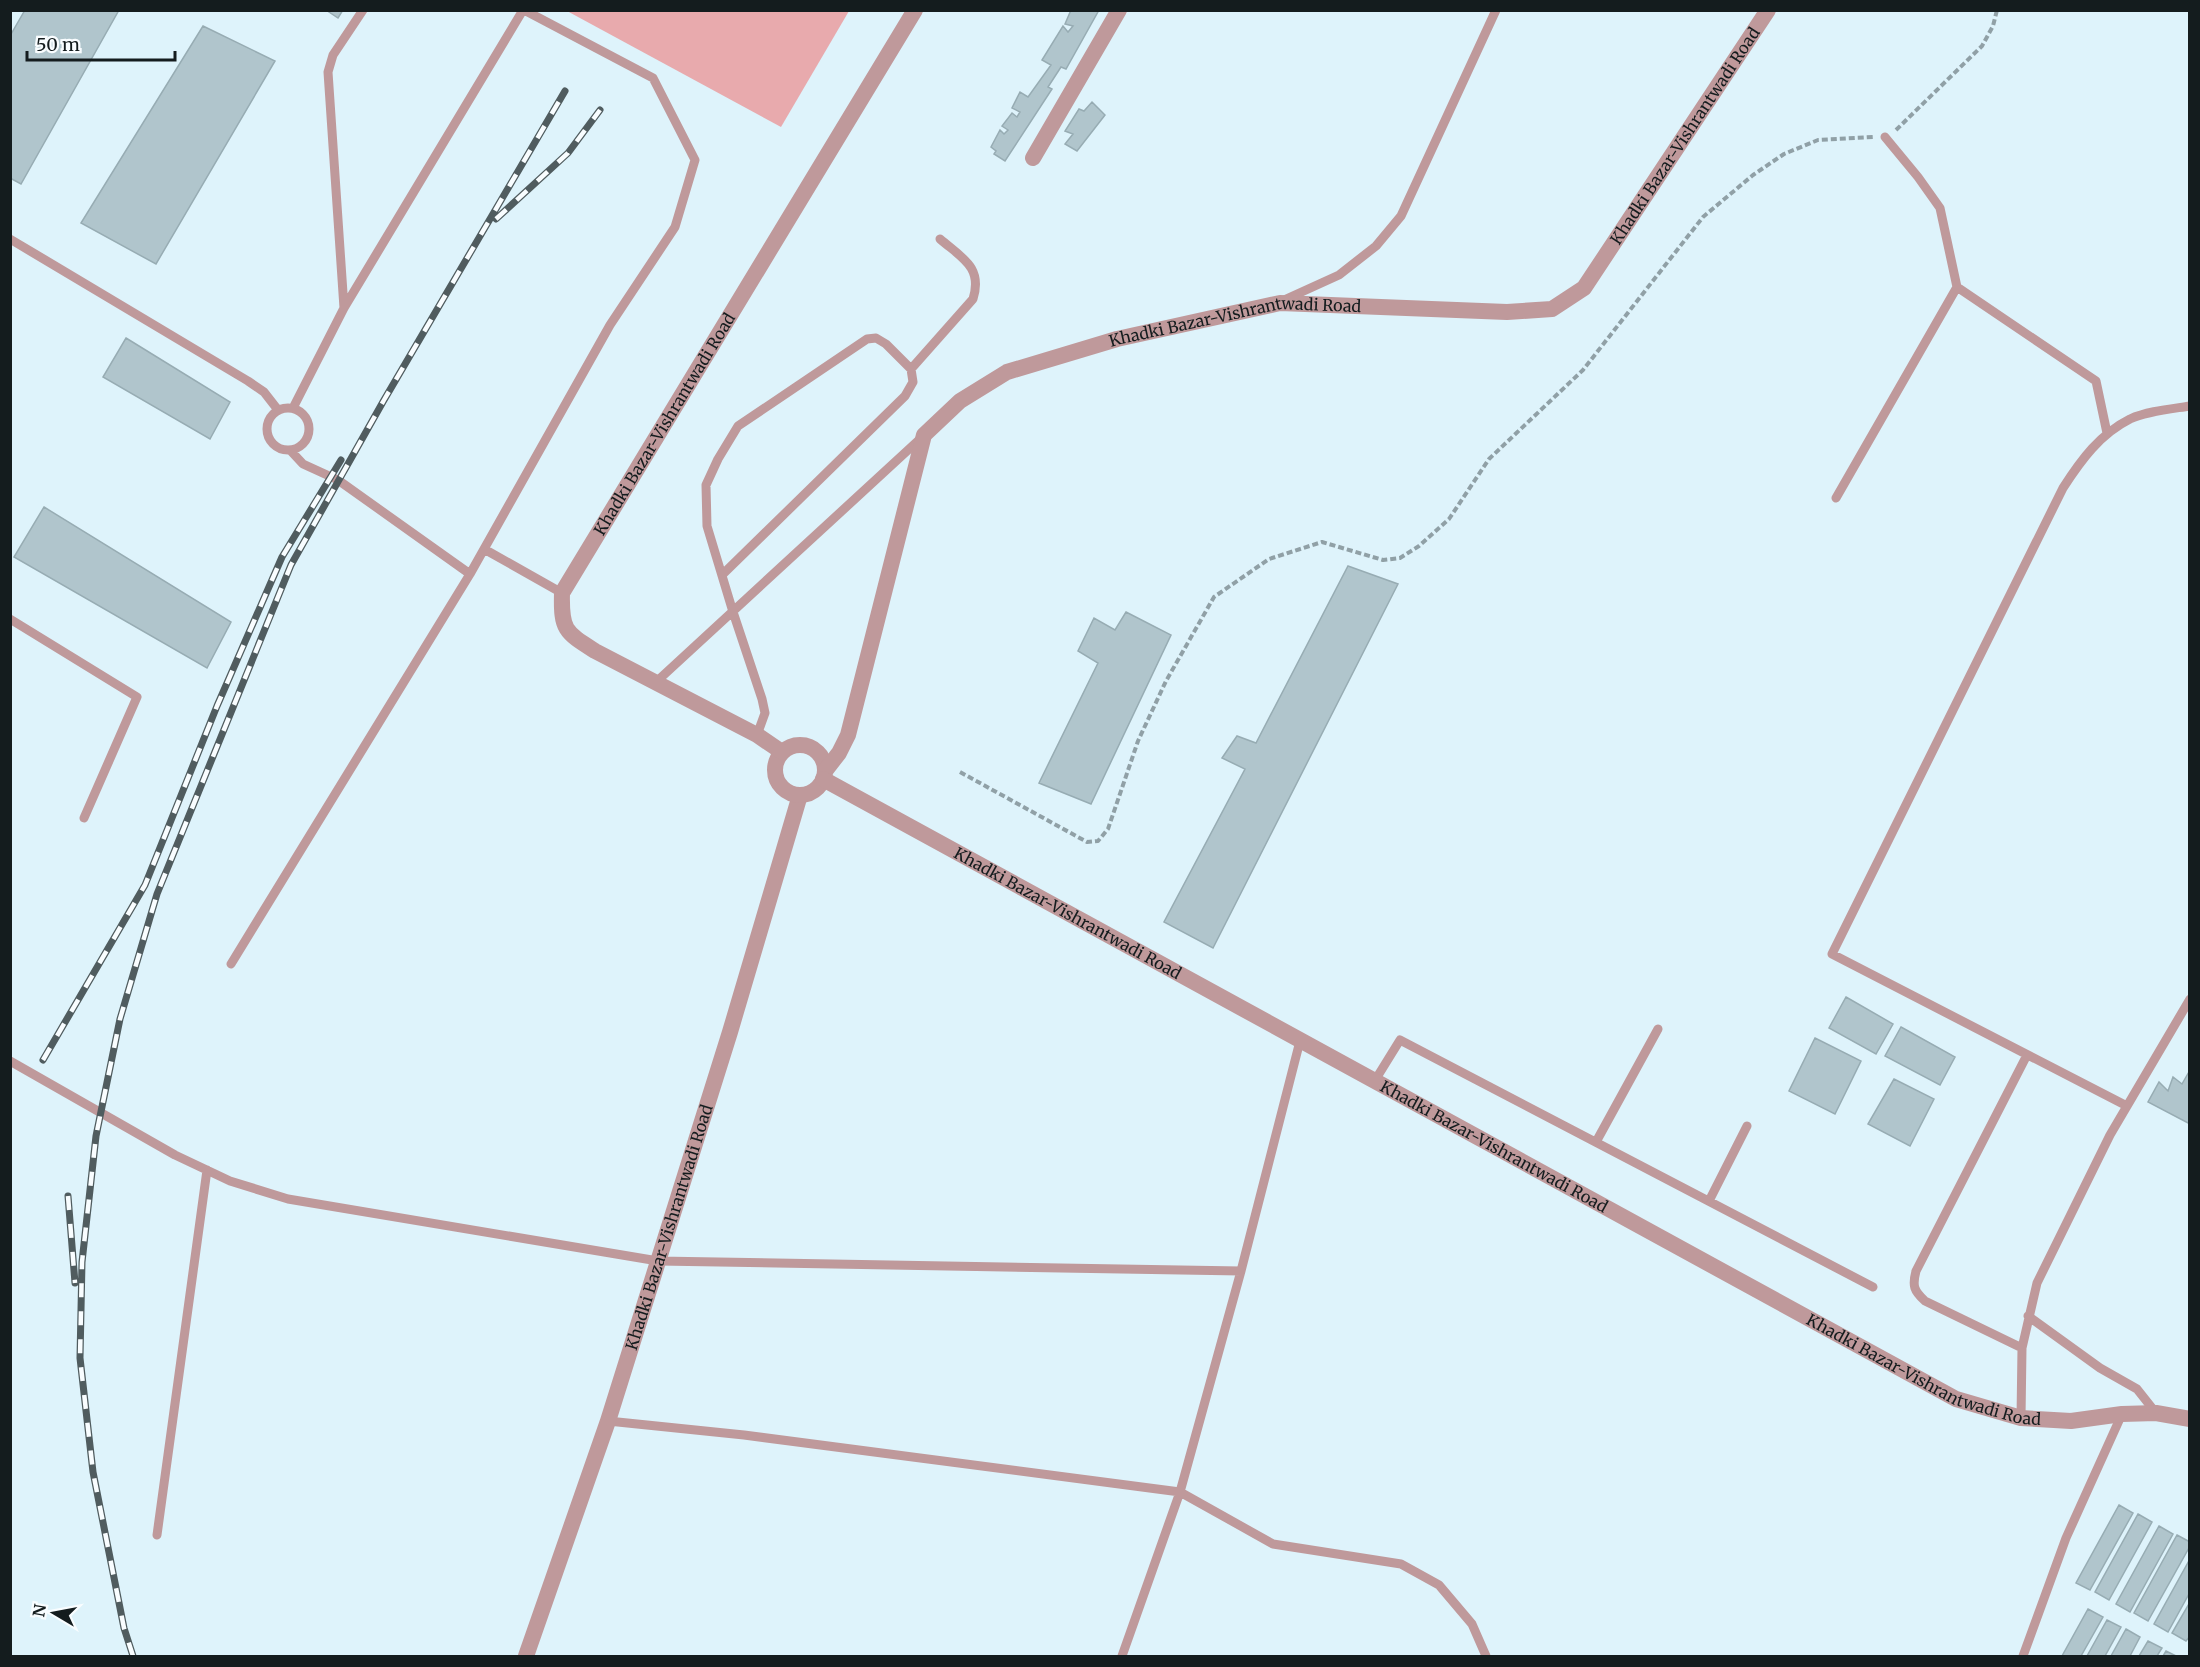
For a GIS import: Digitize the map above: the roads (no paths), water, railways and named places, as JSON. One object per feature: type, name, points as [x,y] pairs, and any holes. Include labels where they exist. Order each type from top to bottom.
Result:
[{"type":"street","name":"Khadki Bazar-Vishrantwadi Road","points":[[562,593],[915,10]]},
{"type":"street","points":[[1033,158],[1119,10]]},
{"type":"street","name":"Khadki Bazar-Vishrantwadi Road","points":[[924,435],[960,401],[1007,372],[1117,339],[1280,303],[1507,312],[1552,309],[1584,288],[1768,10]]},
{"type":"street","points":[[824,775],[823,761],[817,752],[809,747],[800,745],[790,747],[776,760],[777,780],[782,788],[800,795],[809,793],[818,787],[848,735],[924,435]]},
{"type":"street","points":[[562,593],[561,616],[570,636],[756,735],[782,753]]},
{"type":"street","name":"Khadki Bazar-Vishrantwadi Road","points":[[824,775],[1299,1041],[1956,1399],[2021,1418],[2071,1421],[2122,1414],[2156,1413],[2190,1419]]},
{"type":"street","name":"Khadki Bazar-Vishrantwadi Road","points":[[526,1656],[608,1421],[730,1032],[800,795]]},
{"type":"lane","points":[[344,308],[328,72],[333,55],[363,10]]},
{"type":"lane","points":[[231,964],[470,574],[610,325],[675,226],[695,160],[653,78],[523,10],[344,308],[293,408]]},
{"type":"lane","points":[[1280,303],[1339,275],[1376,246],[1401,216],[1496,10]]},
{"type":"lane","points":[[1836,498],[1956,287],[1940,208],[1885,136]]},
{"type":"lane","points":[[10,239],[248,381],[264,392],[278,410]]},
{"type":"lane","points":[[911,369],[973,299],[978,286],[974,271],[965,260],[940,239]]},
{"type":"lane","points":[[1956,287],[2096,381],[2107,434]]},
{"type":"lane","points":[[723,574],[905,396],[913,382],[911,369],[886,344],[876,338],[867,339],[738,426],[718,459],[706,485],[707,526],[765,713],[756,735]]},
{"type":"lane","points":[[2127,1106],[1832,954],[2063,488],[2084,455],[2107,434],[2132,418],[2190,406]]},
{"type":"lane","points":[[293,408],[306,418],[309,434],[298,448],[290,450],[274,446],[269,439],[267,423],[278,410],[293,408]]},
{"type":"lane","points":[[655,682],[924,435]]},
{"type":"lane","points":[[290,450],[303,464],[338,480],[470,574]]},
{"type":"lane","points":[[484,549],[562,593]]},
{"type":"lane","points":[[10,619],[137,697],[84,818]]},
{"type":"lane","points":[[2021,1418],[2022,1348],[2037,1283],[2110,1135],[2190,999]]},
{"type":"lane","points":[[1596,1142],[1658,1029]]},
{"type":"lane","points":[[1374,1082],[1400,1040],[1873,1287]]},
{"type":"lane","points":[[1122,1656],[1180,1492],[1241,1271],[1299,1041]]},
{"type":"lane","points":[[2022,1348],[1925,1301],[1915,1291],[1913,1281],[2026,1055]]},
{"type":"lane","points":[[10,1061],[62,1092],[207,1170],[230,1181],[288,1199],[658,1261],[1241,1271]]},
{"type":"lane","points":[[1709,1201],[1747,1126]]},
{"type":"lane","points":[[157,1535],[207,1170]]},
{"type":"lane","points":[[2028,1316],[2100,1368],[2137,1389],[2156,1413]]},
{"type":"lane","points":[[2015,1656],[2024,1653],[2066,1538],[2122,1414]]},
{"type":"lane","points":[[608,1421],[744,1435],[1180,1492],[1273,1544],[1401,1564],[1439,1585],[1472,1624],[1486,1656]]},
{"type":"railway","points":[[133,1656],[124,1628],[93,1472],[80,1358],[82,1262],[96,1136],[120,1019],[157,894],[291,565],[384,400],[565,91]]},
{"type":"railway","points":[[496,219],[568,153],[600,110]]},
{"type":"railway","points":[[43,1060],[145,885],[217,706],[282,557],[341,460]]},
{"type":"railway","points":[[68,1196],[75,1283]]}]
